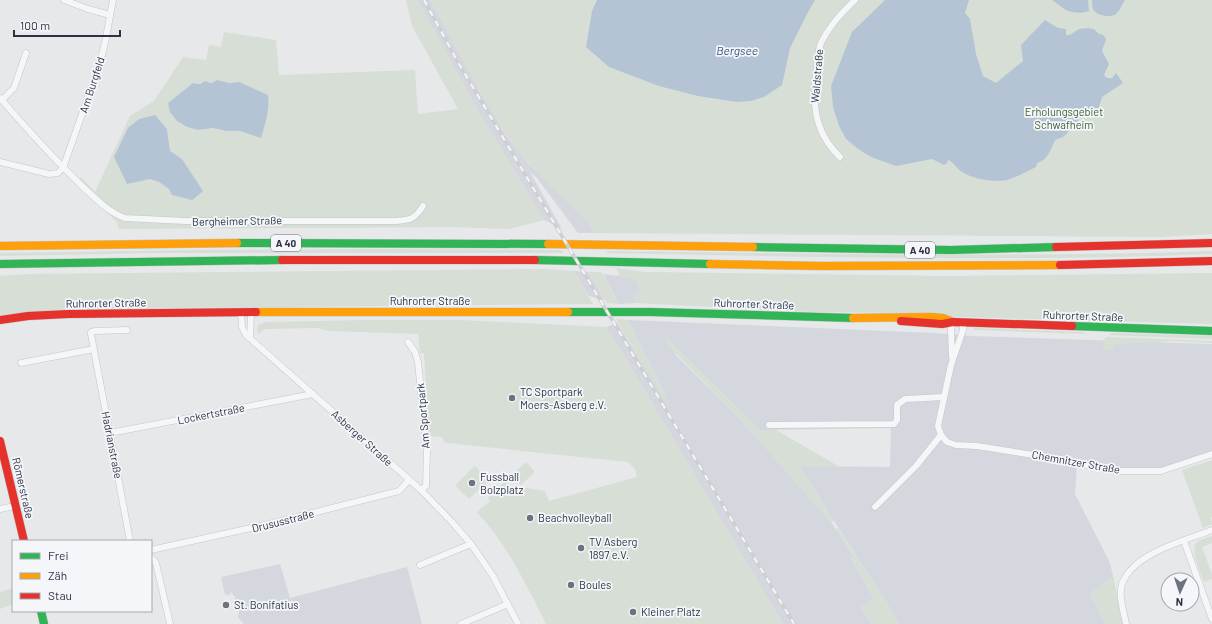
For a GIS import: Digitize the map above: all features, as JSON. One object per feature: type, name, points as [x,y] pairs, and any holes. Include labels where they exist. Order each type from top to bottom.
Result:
[{"type":"main road","name":"A 40","points":[[0,246],[222,243],[453,243],[951,250],[1212,244]]},
{"type":"main road","name":"A 40","points":[[0,264],[249,260],[516,260],[830,266],[1008,266],[1212,261]]},
{"type":"main road","name":"Ruhrorter Straße","points":[[0,320],[28,316],[68,314],[241,312],[651,312],[860,318],[931,317],[943,318],[953,322],[1212,331]]},
{"type":"main road","name":"Römerstraße","points":[[0,441],[24,540]]},
{"type":"main road","points":[[40,612],[44,624]]},
{"type":"street","points":[[64,0],[110,15]]},
{"type":"street","name":"Am Burgfeld","points":[[64,168],[100,66],[113,0]]},
{"type":"street","name":"Waldstraße","points":[[840,157],[828,145],[816,118],[816,73],[820,44],[838,15],[855,0]]},
{"type":"street","name":"Bergheimer Straße","points":[[26,53],[14,88],[1,99],[64,168],[94,197],[118,216],[134,220],[185,222],[394,221],[410,220],[423,206]]},
{"type":"street","points":[[0,162],[49,174],[58,173],[64,168]]},
{"type":"street","name":"Asberger Straße","points":[[241,312],[242,327],[245,333],[421,490],[471,544],[493,576],[518,624]]},
{"type":"street","points":[[250,338],[251,312]]},
{"type":"street","points":[[951,365],[951,330],[953,322]]},
{"type":"street","points":[[875,507],[916,466],[941,435],[938,426],[951,365],[963,330],[963,322]]},
{"type":"street","name":"Hadrianstraße","points":[[127,330],[91,332],[130,540]]},
{"type":"street","name":"Am Sportpark","points":[[408,342],[415,352],[418,362],[427,450],[426,486],[421,490]]},
{"type":"street","points":[[21,363],[94,349]]},
{"type":"street","name":"Lockertstraße","points":[[110,433],[313,394]]},
{"type":"street","points":[[769,425],[894,424],[897,420],[897,405],[905,399],[944,397]]},
{"type":"street","name":"Chemnitzer Straße","points":[[941,435],[947,442],[956,445],[977,446],[1040,456],[1117,471],[1161,471],[1212,454]]},
{"type":"street","name":"Drususstraße","points":[[152,550],[269,524],[400,491],[409,480]]},
{"type":"street","points":[[0,509],[15,506]]},
{"type":"street","points":[[1126,624],[1121,598],[1122,585],[1129,572],[1146,557],[1160,549],[1212,530]]},
{"type":"street","points":[[1184,541],[1212,619]]},
{"type":"street","points":[[420,565],[471,544]]},
{"type":"street","points":[[152,558],[156,563],[170,624]]},
{"type":"street","points":[[461,624],[508,604]]},
{"type":"shaded area","points":[[417,0],[430,0],[505,134],[529,164],[589,223],[595,233],[578,233],[537,178],[530,172],[562,229],[544,220],[477,109]]},
{"type":"shaded area","points":[[574,271],[588,272],[605,300],[589,296]]},
{"type":"shaded area","points":[[603,274],[620,276],[637,281],[640,292],[633,296],[636,303],[619,304]]},
{"type":"shaded area","points":[[628,320],[934,333],[972,336],[1212,344],[1212,453],[1161,470],[1117,470],[1077,463],[1075,494],[1110,563],[1113,576],[1090,594],[1106,624],[900,624],[799,466],[890,467],[891,428],[760,430],[668,340],[676,355],[738,417],[831,522],[853,556],[851,558],[874,599],[861,607],[872,624],[783,624],[633,371],[607,331],[607,327],[617,322],[642,363],[665,394]]},
{"type":"shaded area","points":[[280,564],[290,598],[407,567],[422,624],[244,624],[238,617],[240,608],[238,603],[235,603],[235,597],[231,592],[229,596],[227,594],[225,595],[221,577]]},
{"type":"green space","points":[[406,0],[417,0],[477,109],[544,220],[509,229],[450,227],[119,229],[117,222],[103,209],[112,209],[79,179],[81,177],[95,192],[130,116],[154,101],[183,57],[206,60],[209,45],[221,47],[224,32],[276,40],[279,75],[415,70],[418,114],[458,109],[412,26]],"holes":[[[217,80],[230,83],[239,82],[240,131],[226,131],[213,128],[198,130],[187,127],[168,103],[193,83],[199,84]],[[167,129],[170,151],[182,159],[169,189],[159,182],[150,179]]]},
{"type":"green space","name":"Erholungsgebiet Schwafheim","points":[[430,0],[1212,0],[1212,234],[1162,237],[595,233],[589,223],[534,169],[505,133],[476,85]]},
{"type":"green space","points":[[373,249],[561,250],[564,253],[157,253],[0,256],[0,253]]},
{"type":"green space","points":[[606,251],[985,255],[1212,251],[1212,254],[1061,258],[910,258],[608,253]]},
{"type":"green space","points":[[616,268],[646,272],[944,276],[1212,273],[1212,324],[960,317],[909,313],[811,312],[636,303],[632,296],[640,292],[637,281],[620,276]]},
{"type":"green space","points":[[543,269],[574,271],[593,304],[68,309],[0,315],[0,276],[29,274]]},
{"type":"green space","points":[[588,272],[601,272],[619,304],[607,303]]},
{"type":"green space","points":[[616,319],[628,320],[665,394],[669,408]]},
{"type":"green space","points":[[460,320],[607,327],[783,624],[546,624],[524,580],[507,552],[477,512],[490,501],[488,498],[505,481],[512,489],[520,487],[545,491],[549,501],[637,477],[635,469],[628,462],[447,443],[443,441],[443,437],[429,436],[424,353],[420,353],[418,334],[328,331],[318,328],[265,329],[258,334],[257,330],[258,325],[265,322]]},
{"type":"green space","points":[[975,328],[1083,332],[1086,334],[973,330]]},
{"type":"green space","points":[[1112,333],[1212,336],[1212,339],[1109,335]]},
{"type":"green space","points":[[1107,337],[1212,341],[1212,343],[1171,341],[1113,345],[1113,351],[1103,348],[1103,342]]},
{"type":"green space","points":[[668,340],[760,430],[776,430],[838,466],[799,466],[834,521],[831,522],[738,417],[665,342]]},
{"type":"green space","points":[[1212,460],[1212,524],[1203,528],[1182,470]]},
{"type":"green space","points":[[526,462],[535,472],[521,485],[512,475]]},
{"type":"green space","name":"Fussball Bolzplatz","points":[[475,466],[488,481],[469,499],[455,485]]},
{"type":"green space","points":[[838,528],[900,624],[872,624],[861,607],[874,599],[851,557],[853,556],[836,529]]},
{"type":"green space","points":[[1212,536],[1212,543],[1202,547],[1212,574],[1212,579],[1204,582],[1198,567],[1194,550],[1197,542]]},
{"type":"green space","points":[[1113,576],[1123,624],[1106,624],[1090,594]]},
{"type":"green space","points":[[12,588],[12,604],[0,609],[0,592]]},
{"type":"water","name":"Bergsee","points":[[597,0],[815,0],[790,48],[782,85],[764,97],[751,101],[737,102],[698,96],[659,86],[609,67],[586,47],[592,11]]},
{"type":"water","points":[[885,0],[969,0],[965,13],[970,19],[976,54],[983,76],[996,83],[1023,61],[1021,45],[1045,20],[1058,28],[1066,29],[1066,35],[1070,35],[1079,29],[1088,28],[1094,29],[1099,34],[1103,35],[1106,39],[1102,51],[1109,64],[1104,75],[1107,78],[1112,78],[1116,73],[1123,83],[1102,97],[1098,110],[1091,113],[1085,112],[1078,117],[1078,126],[1069,131],[1063,137],[1055,140],[1049,154],[1041,162],[1037,163],[1036,167],[1011,179],[990,181],[978,178],[962,172],[948,160],[944,165],[932,159],[896,166],[871,157],[846,139],[839,126],[833,107],[831,86],[852,32]]},
{"type":"water","points":[[1052,0],[1088,0],[1089,11],[1081,13],[1068,11]]},
{"type":"water","points":[[1092,0],[1125,0],[1116,14],[1107,16],[1100,15],[1093,9]]},
{"type":"water","points":[[217,80],[230,83],[239,82],[268,95],[268,111],[261,138],[240,131],[226,131],[213,128],[198,130],[187,127],[177,121],[170,112],[168,103],[193,83],[200,84],[205,81],[211,83]]},
{"type":"water","points":[[155,115],[167,129],[170,151],[182,159],[203,191],[192,200],[172,195],[169,189],[159,182],[150,179],[127,184],[114,157],[128,128],[139,119]]},
{"type":"railway","points":[[424,0],[459,64],[794,624]]},
{"type":"traffic: fast","points":[[237,243],[548,244]]},
{"type":"traffic: fast","points":[[753,247],[951,250],[1056,247]]},
{"type":"traffic: fast","points":[[0,264],[282,260]]},
{"type":"traffic: fast","points":[[535,260],[710,264]]},
{"type":"traffic: fast","points":[[568,312],[651,312],[853,318]]},
{"type":"traffic: fast","points":[[1072,326],[1212,331]]},
{"type":"traffic: fast","points":[[41,612],[44,624]]},
{"type":"traffic: slow","points":[[0,246],[237,243]]},
{"type":"traffic: slow","points":[[548,244],[753,247]]},
{"type":"traffic: slow","points":[[710,264],[823,266],[1060,265]]},
{"type":"traffic: slow","points":[[256,312],[568,312]]},
{"type":"traffic: slow","points":[[853,318],[931,317],[943,318],[953,322]]},
{"type":"traffic: jam","points":[[1056,247],[1212,243]]},
{"type":"traffic: jam","points":[[282,260],[535,260]]},
{"type":"traffic: jam","points":[[1060,265],[1212,261]]},
{"type":"traffic: jam","points":[[0,320],[28,316],[68,314],[256,312]]},
{"type":"traffic: jam","points":[[901,321],[942,324],[953,322],[1072,326]]},
{"type":"traffic: jam","points":[[0,441],[24,540]]},
{"type":"place","name":"TC Sportpark Moers-Asberg e.V.","points":[[512,398]]},
{"type":"place","name":"Fussball Bolzplatz","points":[[472,483]]},
{"type":"place","name":"Beachvolleyball","points":[[530,518]]},
{"type":"place","name":"TV Asberg 1897 e.V.","points":[[581,548]]},
{"type":"place","name":"Boules","points":[[571,585]]},
{"type":"place","name":"St. Bonifatius","points":[[226,605]]},
{"type":"place","name":"Kleiner Platz","points":[[633,612]]}]
